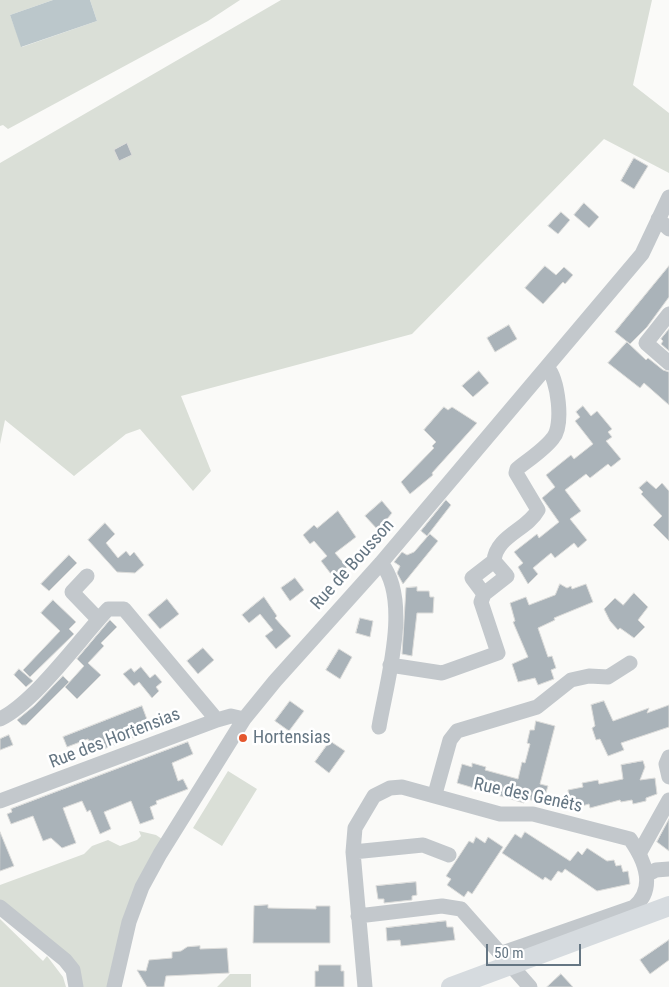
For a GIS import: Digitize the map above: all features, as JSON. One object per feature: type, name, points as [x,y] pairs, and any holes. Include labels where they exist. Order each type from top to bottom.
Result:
[{"type":"main road","points":[[451,987],[507,959],[669,906]]},
{"type":"street","name":"Rue de Bousson","points":[[114,987],[129,922],[142,887],[160,854],[244,719],[275,680],[381,563],[642,254],[663,224],[669,197]]},
{"type":"street","points":[[669,314],[646,343],[669,363]]},
{"type":"street","points":[[390,665],[442,673],[498,653],[481,602],[484,594],[472,578],[494,561],[499,545],[538,510],[516,473],[517,469],[554,438],[558,429],[557,386],[551,372],[546,367]]},
{"type":"street","points":[[379,727],[397,612],[390,580],[381,563]]},
{"type":"street","points":[[87,576],[72,592],[98,619]]},
{"type":"street","points":[[0,718],[13,712],[63,661],[108,609],[124,609],[217,720]]},
{"type":"street","points":[[435,794],[450,740],[457,731],[537,707],[571,680],[589,676],[608,677],[630,662]]},
{"type":"street","name":"Rue des Hortensias","points":[[0,802],[217,720],[231,716],[244,719]]},
{"type":"street","points":[[669,757],[666,764],[669,777]]},
{"type":"street","name":"Rue des Genêts","points":[[365,987],[353,852],[355,828],[374,796],[390,788],[402,787],[435,794],[500,814],[533,814],[630,838],[640,852],[648,874]]},
{"type":"street","points":[[640,852],[669,800]]},
{"type":"street","points":[[353,852],[423,845],[448,855]]},
{"type":"street","points":[[507,959],[634,907],[643,898],[648,874],[669,869]]},
{"type":"street","points":[[358,916],[442,906],[461,909],[530,987]]},
{"type":"street","points":[[0,907],[65,960],[73,970],[76,987]]},
{"type":"shaded area","points":[[0,0],[53,0],[10,15],[22,47],[97,21],[90,0],[240,0],[208,21],[8,129],[3,125],[0,126]]},
{"type":"shaded area","points":[[53,0],[90,0],[97,21],[21,47],[10,15]]},
{"type":"shaded area","points":[[281,0],[652,0],[633,85],[669,113],[669,173],[604,139],[412,334],[181,396],[211,471],[193,491],[140,429],[126,434],[74,476],[5,420],[0,444],[0,163]]},
{"type":"shaded area","points":[[228,771],[257,789],[222,846],[193,828]]},
{"type":"shaded area","points":[[139,831],[156,835],[162,839],[107,987],[81,987],[0,903],[0,885],[84,854],[92,846],[108,840],[120,846],[137,840],[141,836]]},
{"type":"shaded area","points":[[0,919],[43,961],[47,956],[63,977],[66,987],[0,987]]},
{"type":"shaded area","points":[[230,974],[251,974],[251,987],[217,987]]},
{"type":"building","points":[[127,143],[132,155],[119,161],[114,150]]},
{"type":"building","points":[[634,158],[648,166],[634,189],[621,181]]},
{"type":"building","points":[[584,203],[599,217],[589,228],[574,215]]},
{"type":"building","points":[[561,212],[570,220],[558,234],[548,226]]},
{"type":"building","points":[[545,266],[556,275],[564,267],[573,275],[565,284],[563,282],[543,304],[525,288]]},
{"type":"building","points":[[669,266],[669,297],[647,327],[630,344],[615,332]]},
{"type":"building","points":[[509,325],[517,339],[495,352],[487,338]]},
{"type":"building","points":[[669,329],[669,351],[661,344],[663,341],[661,339]]},
{"type":"building","points":[[627,342],[646,360],[648,358],[663,370],[669,372],[669,405],[644,383],[640,388],[608,363]]},
{"type":"building","points":[[479,371],[489,383],[473,397],[462,386]]},
{"type":"building","points":[[583,406],[591,416],[597,411],[612,429],[608,432],[612,437],[606,441],[621,459],[611,467],[608,464],[590,478],[586,474],[565,490],[581,511],[570,519],[587,540],[578,548],[574,543],[555,558],[551,553],[533,568],[538,574],[528,584],[518,567],[523,563],[514,552],[537,534],[539,538],[559,522],[542,498],[555,487],[546,475],[571,455],[574,459],[593,444],[575,421],[580,417],[576,412]]},
{"type":"building","points":[[444,407],[448,410],[452,407],[477,423],[432,473],[433,475],[410,494],[401,482],[434,448],[432,446],[436,442],[424,430]]},
{"type":"building","points":[[647,481],[656,489],[662,483],[669,491],[669,541],[653,525],[662,516],[641,494],[643,492],[639,488]]},
{"type":"building","points":[[446,500],[451,505],[427,536],[421,531]]},
{"type":"building","points":[[382,501],[392,513],[378,530],[365,516]]},
{"type":"building","points":[[338,511],[356,537],[335,553],[347,567],[334,578],[321,561],[327,556],[314,541],[310,544],[303,535],[314,525],[317,528]]},
{"type":"building","points":[[105,523],[115,534],[106,543],[118,558],[126,551],[130,556],[134,552],[144,565],[135,573],[117,572],[88,540]]},
{"type":"building","points":[[430,534],[438,541],[403,584],[397,573],[400,566],[394,562],[402,552],[407,555],[414,552]]},
{"type":"building","points":[[69,555],[77,563],[49,591],[41,584]]},
{"type":"building","points":[[295,578],[304,590],[290,601],[281,588]]},
{"type":"building","points":[[560,584],[567,588],[571,586],[572,589],[586,584],[593,602],[554,618],[555,620],[538,628],[548,657],[552,656],[556,668],[551,670],[554,679],[538,685],[535,678],[518,682],[512,664],[528,657],[513,622],[515,621],[510,603],[526,597],[529,605],[555,595]]},
{"type":"building","points":[[417,587],[417,591],[429,591],[430,597],[434,597],[433,613],[417,613],[412,656],[402,654],[406,588]]},
{"type":"building","points":[[634,593],[648,607],[638,620],[645,627],[634,638],[620,628],[618,630],[610,621],[604,609],[615,598],[623,605]]},
{"type":"building","points":[[264,597],[277,616],[275,618],[291,636],[276,649],[265,636],[273,630],[260,614],[249,623],[242,615]]},
{"type":"building","points":[[167,599],[179,614],[160,629],[148,615]]},
{"type":"building","points":[[53,600],[76,622],[69,629],[74,634],[30,677],[23,670],[60,631],[41,613]]},
{"type":"building","points":[[360,618],[373,621],[370,637],[356,633]]},
{"type":"building","points":[[110,620],[117,627],[101,643],[104,646],[88,663],[101,675],[77,699],[65,687],[84,666],[77,659]]},
{"type":"building","points":[[203,648],[214,660],[198,674],[187,661]]},
{"type":"building","points":[[339,649],[352,657],[340,679],[326,670]]},
{"type":"building","points":[[141,667],[150,678],[155,674],[162,682],[156,687],[159,691],[152,698],[139,682],[134,686],[123,674],[131,668],[134,672]]},
{"type":"building","points":[[19,669],[33,681],[26,687],[14,675]]},
{"type":"building","points":[[63,676],[69,682],[26,725],[22,725],[17,720],[34,706]]},
{"type":"building","points":[[290,701],[304,711],[289,731],[275,721]]},
{"type":"building","points":[[604,701],[613,721],[649,708],[647,713],[669,705],[669,727],[621,743],[624,750],[608,756],[600,739],[596,740],[592,728],[595,726],[591,705]]},
{"type":"building","points":[[142,706],[148,722],[142,724],[146,733],[93,753],[88,739],[67,747],[63,737]]},
{"type":"building","points":[[536,721],[555,726],[540,784],[548,786],[543,802],[525,799],[524,803],[457,783],[462,764],[472,767],[472,763],[486,767],[485,770],[518,779],[522,762],[525,763],[530,744],[527,743],[530,730],[534,730]]},
{"type":"building","points":[[9,735],[13,745],[0,750],[0,739]]},
{"type":"building","points":[[330,741],[345,751],[329,773],[315,762]]},
{"type":"building","points":[[188,742],[193,754],[172,763],[178,781],[183,779],[188,789],[156,801],[157,804],[150,807],[154,819],[140,824],[131,801],[104,812],[111,829],[100,834],[90,810],[87,812],[82,801],[63,808],[76,843],[62,848],[51,838],[43,841],[33,816],[11,824],[7,814],[12,812],[11,809]]},
{"type":"building","points":[[643,761],[645,767],[640,780],[655,778],[657,794],[646,798],[646,801],[633,804],[632,800],[621,802],[620,800],[590,808],[589,804],[571,809],[568,790],[583,787],[582,783],[598,780],[599,784],[623,779],[621,765]]},
{"type":"building","points":[[669,819],[669,851],[657,842]]},
{"type":"building","points":[[0,832],[14,866],[0,871]]},
{"type":"building","points":[[525,832],[570,861],[578,851],[582,855],[587,848],[607,861],[614,860],[616,866],[621,865],[623,872],[628,871],[630,884],[597,891],[565,869],[562,873],[558,871],[551,881],[545,877],[543,880],[502,853],[515,834],[521,838]]},
{"type":"building","points":[[476,837],[485,843],[488,837],[503,847],[472,894],[468,891],[464,897],[447,885],[451,879],[446,876],[469,841],[473,843]]},
{"type":"building","points":[[416,882],[417,895],[412,896],[412,900],[384,903],[384,899],[378,899],[376,886]]},
{"type":"building","points":[[268,905],[268,908],[316,909],[316,906],[330,906],[330,943],[253,943],[254,906]]},
{"type":"building","points":[[446,921],[447,927],[453,927],[455,940],[401,946],[400,940],[387,941],[386,928]]},
{"type":"building","points":[[669,940],[669,960],[650,974],[640,960]]},
{"type":"building","points":[[200,946],[200,949],[227,948],[229,973],[166,976],[164,987],[147,987],[137,970],[146,971],[149,960],[172,958],[172,952],[181,951],[187,947]]},
{"type":"building","points":[[319,965],[341,965],[341,971],[344,971],[344,987],[315,987],[315,971],[318,971]]},
{"type":"building","points":[[561,974],[573,987],[547,987]]},
{"type":"place","name":"Hortensias","points":[[243,738]]}]
